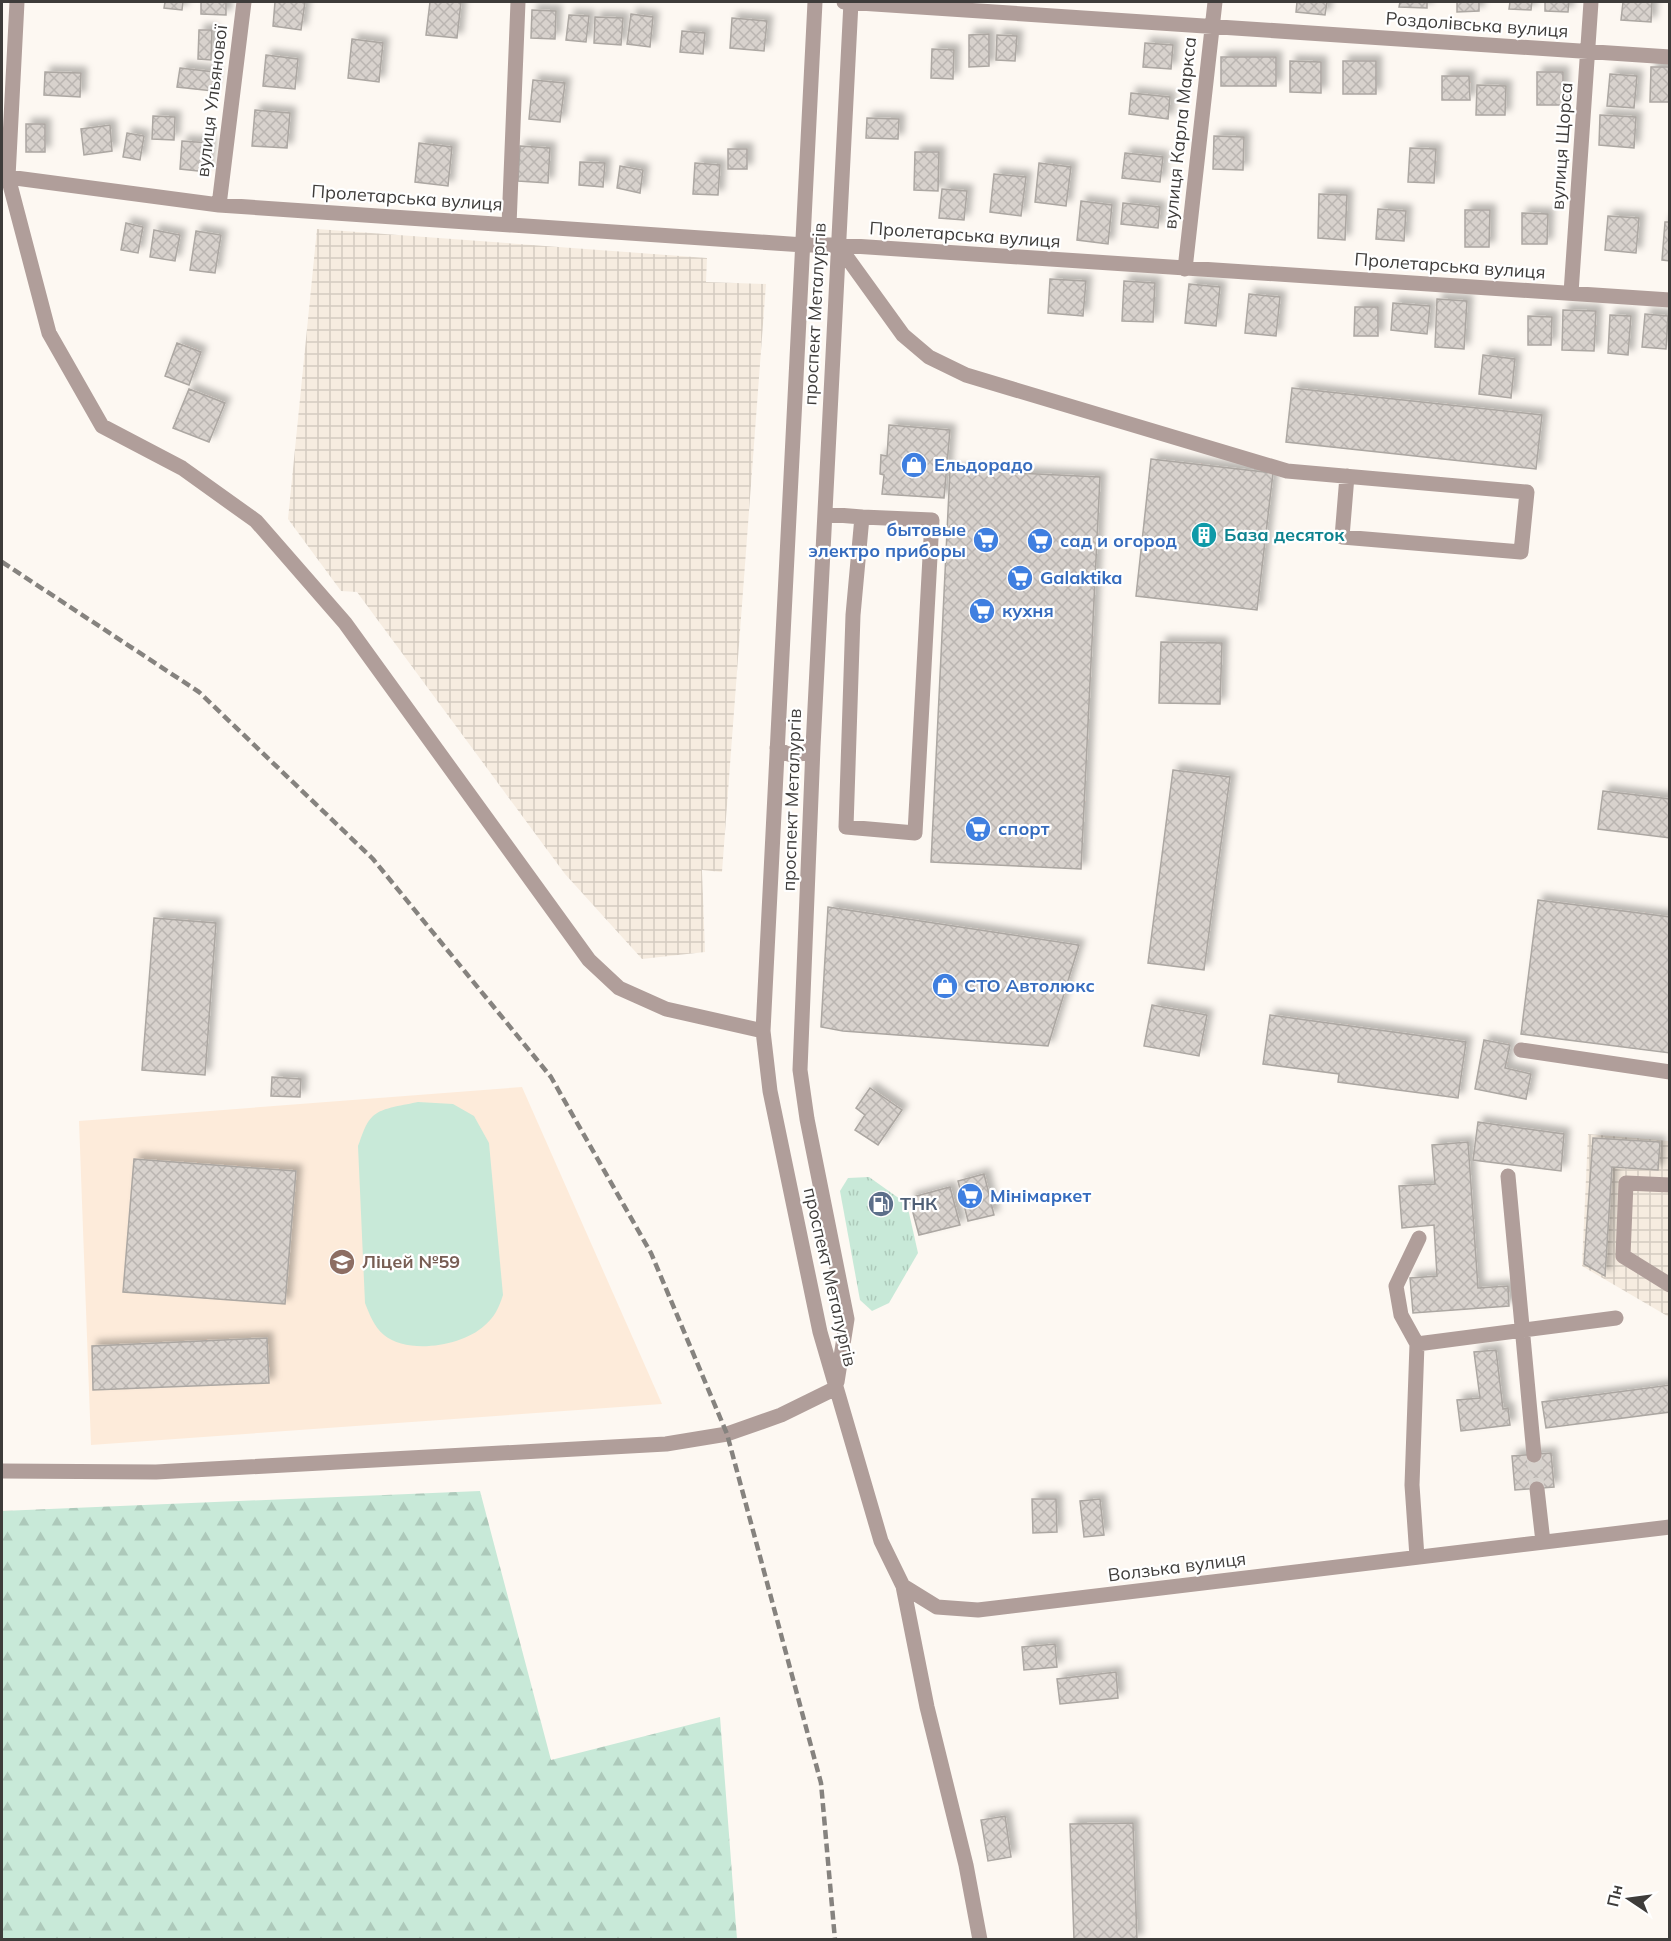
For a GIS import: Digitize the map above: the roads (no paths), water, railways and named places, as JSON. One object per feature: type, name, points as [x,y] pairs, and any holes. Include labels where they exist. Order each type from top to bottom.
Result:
[{"type":"street","points":[[17,2],[8,177],[49,333],[102,426],[182,468],[256,521],[345,623],[589,960],[619,988],[666,1009],[764,1031]]},
{"type":"street","name":"вулиця Ульянової","points":[[219,205],[244,2]]},
{"type":"street","points":[[509,225],[518,2]]},
{"type":"street","name":"проспект Металургів","points":[[815,2],[764,1031],[770,1091],[820,1332],[836,1388]]},
{"type":"street","name":"Роздолівська вулиця","points":[[844,2],[1670,57]]},
{"type":"street","name":"проспект Металургів","points":[[836,1388],[847,1318],[807,1119],[800,1070],[813,747],[851,2]]},
{"type":"street","name":"вулиця Карла Маркса","points":[[1185,269],[1215,2]]},
{"type":"street","name":"вулиця Щорса","points":[[1571,293],[1591,2]]},
{"type":"street","name":"Пролетарська вулиця","points":[[8,177],[219,205],[1670,300]]},
{"type":"street","points":[[838,245],[903,335],[928,357],[966,375],[1287,471],[1347,476],[1527,492],[1521,552],[1342,537],[1347,476]]},
{"type":"street","points":[[825,514],[932,520],[915,833],[846,828],[853,615],[862,517]]},
{"type":"street","points":[[777,748],[784,754],[794,756],[804,754],[813,747]]},
{"type":"street","points":[[1521,1050],[1670,1072]]},
{"type":"street","points":[[1508,1176],[1534,1455]]},
{"type":"street","points":[[1670,1185],[1626,1183],[1623,1256],[1670,1285]]},
{"type":"street","points":[[1417,1557],[1412,1485],[1417,1344],[1401,1315],[1396,1286],[1419,1238]]},
{"type":"street","points":[[1417,1344],[1616,1318]]},
{"type":"street","points":[[2,1471],[156,1472],[666,1444],[727,1434],[781,1415],[836,1388],[881,1540],[903,1586],[927,1707],[966,1865],[980,1940]]},
{"type":"street","points":[[1537,1489],[1544,1542]]},
{"type":"street","name":"Волзька вулиця","points":[[903,1586],[937,1607],[978,1610],[1670,1527]]},
{"type":"tunnel","points":[[1534,1455],[1537,1489]]},
{"type":"railway","points":[[2,562],[199,692],[373,859],[551,1077],[651,1253],[727,1434],[821,1783],[835,1940]]},
{"type":"place","name":"Ельдорадо","points":[[914,465]]},
{"type":"place","name":"База десяток","points":[[1204,535]]},
{"type":"place","name":"бытовые электро приборы","points":[[986,540]]},
{"type":"place","name":"сад и огород","points":[[1040,541]]},
{"type":"place","name":"Galaktika","points":[[1020,578]]},
{"type":"place","name":"кухня","points":[[982,611]]},
{"type":"place","name":"спорт","points":[[978,829]]},
{"type":"place","name":"СТО Автолюкс","points":[[945,986]]},
{"type":"place","name":"Мінімаркет","points":[[970,1196]]},
{"type":"place","name":"ТНК","points":[[881,1204]]},
{"type":"place","name":"Ліцей №59","points":[[342,1262]]}]
